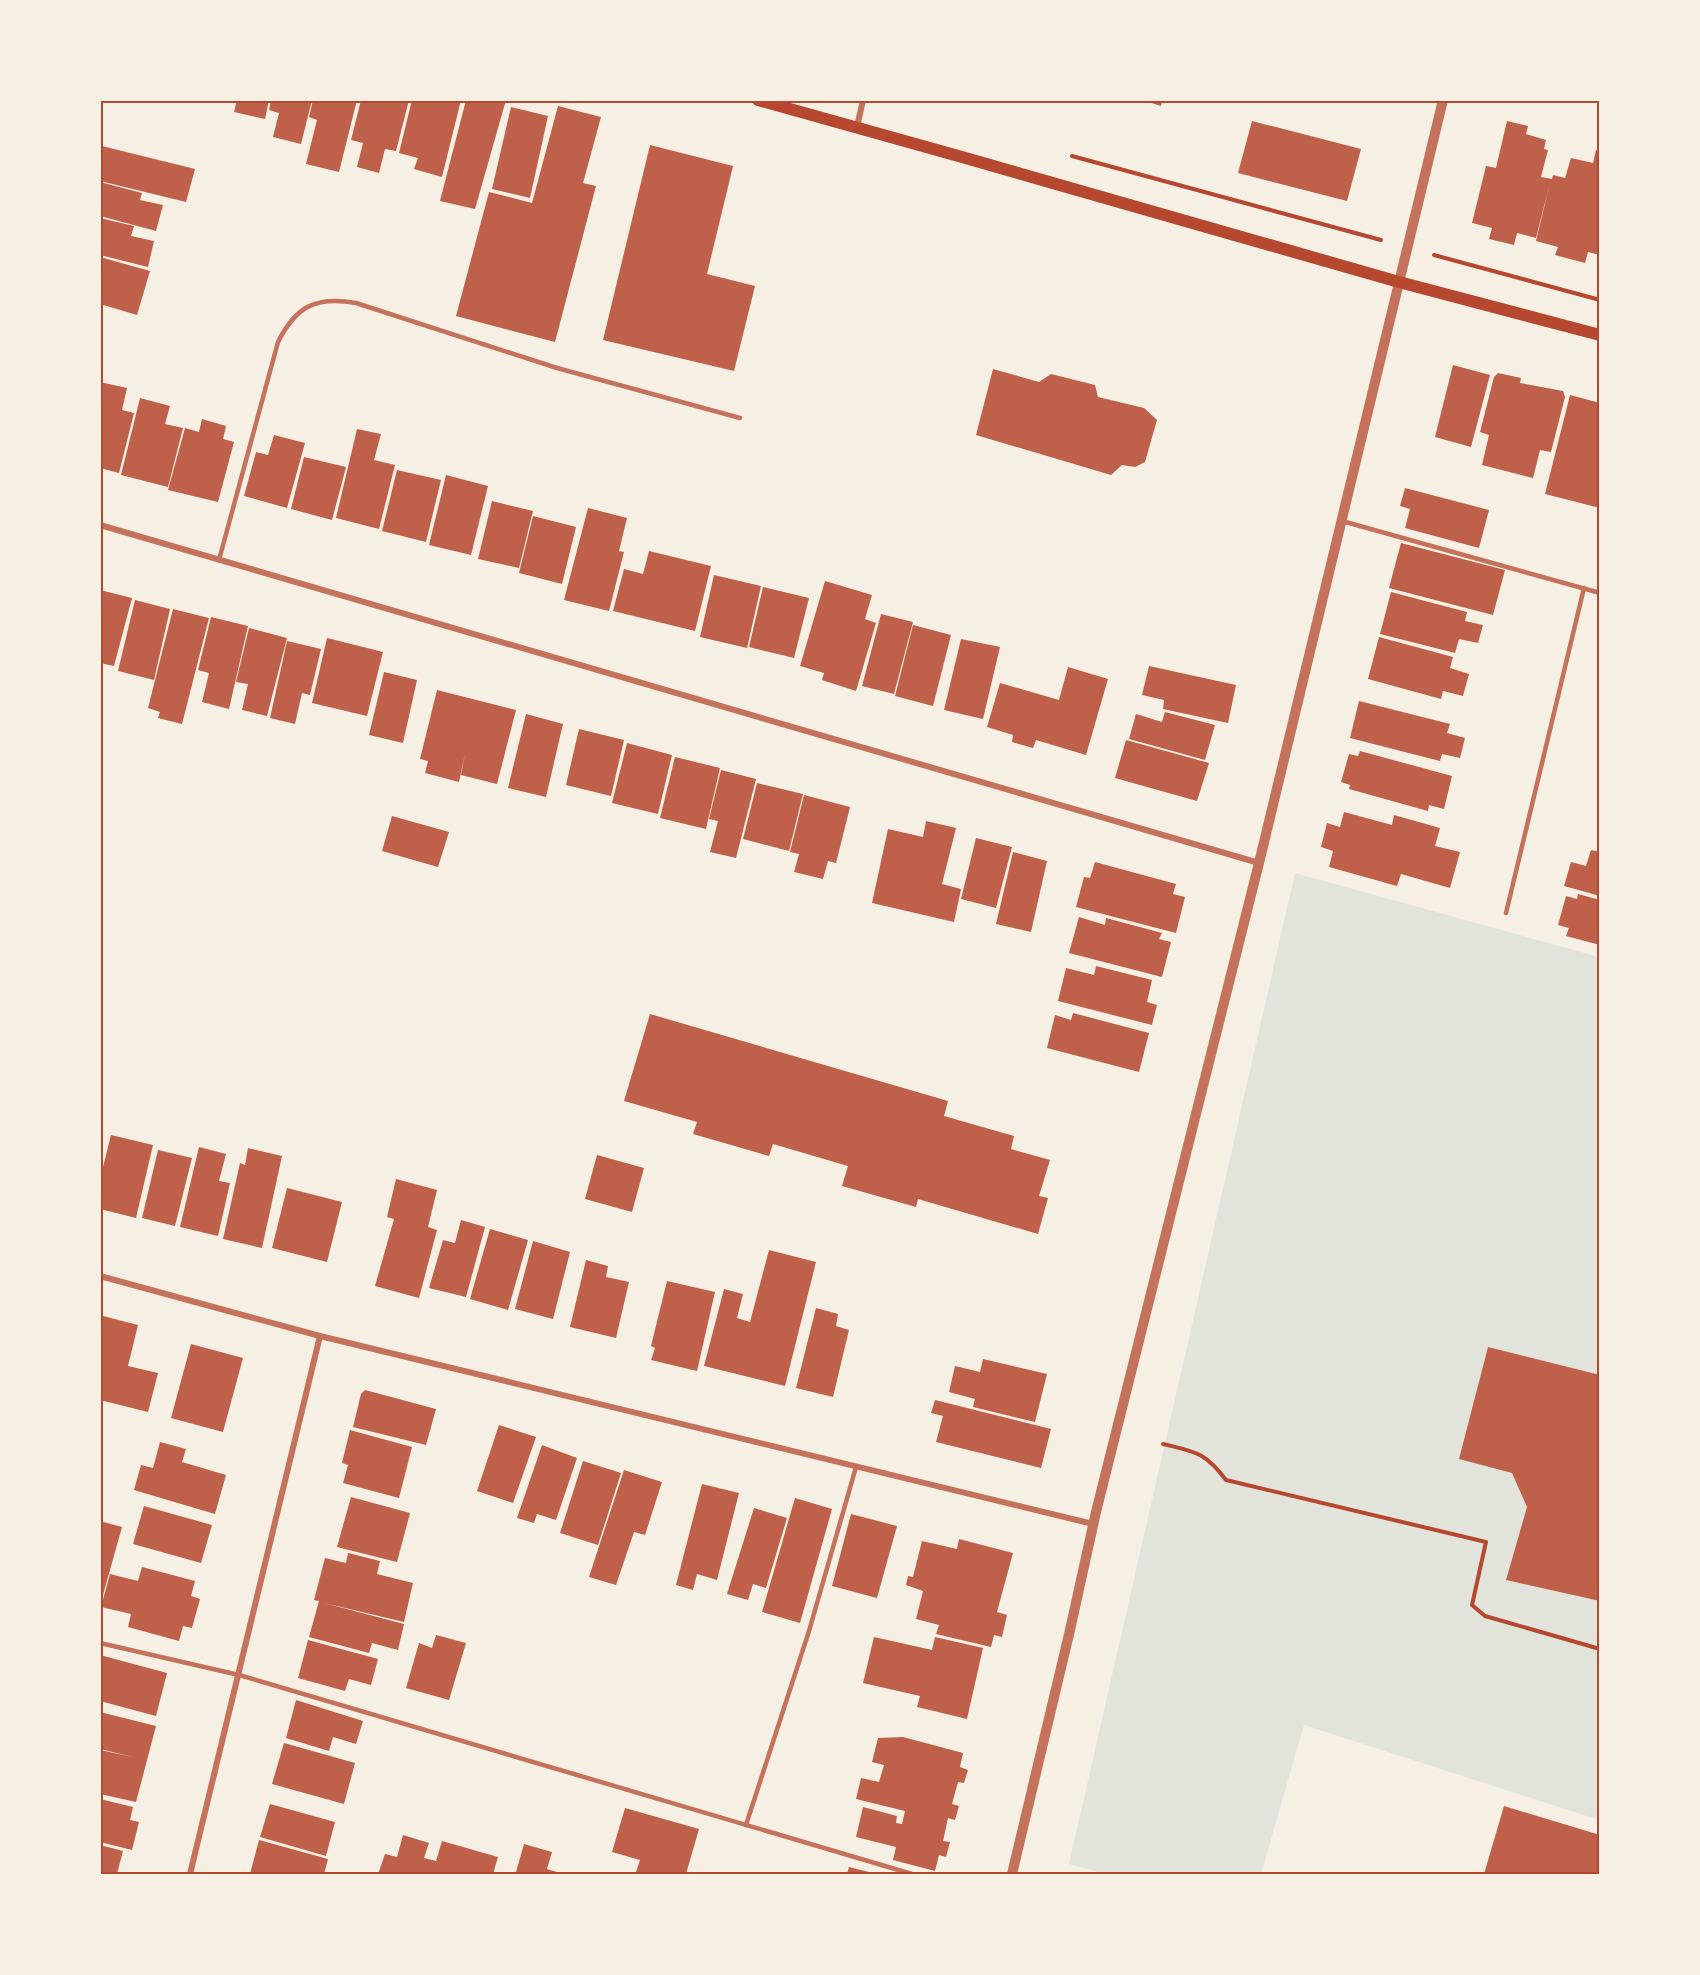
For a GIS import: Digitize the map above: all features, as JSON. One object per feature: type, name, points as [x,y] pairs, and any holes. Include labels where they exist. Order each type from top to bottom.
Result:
[{"type":"main road","points":[[758,100],[1399,282],[1599,335]]},
{"type":"street","points":[[857,128],[863,100]]},
{"type":"street","points":[[1012,1875],[1093,1524],[1259,863],[1443,100]]},
{"type":"street","points":[[100,525],[1259,863]]},
{"type":"street","points":[[100,1276],[321,1336],[1093,1524]]},
{"type":"street","points":[[190,1875],[321,1336]]},
{"type":"lane","points":[[219,560],[278,342],[286,325],[301,311],[318,302],[337,299],[356,303],[556,368],[740,418]]},
{"type":"lane","points":[[1342,521],[1599,592]]},
{"type":"lane","points":[[1506,913],[1584,588]]},
{"type":"lane","points":[[746,1825],[809,1631],[856,1467]]},
{"type":"lane","points":[[100,1643],[239,1675],[912,1875]]},
{"type":"path","points":[[1066,154],[1343,230]]},
{"type":"path","points":[[1492,270],[1599,300]]},
{"type":"path","points":[[1163,1444],[1197,1453],[1214,1464],[1226,1480],[1486,1542],[1472,1605],[1485,1616],[1599,1648]]},
{"type":"shaded area","points":[[1295,873],[1599,957],[1599,1820],[1304,1725],[1261,1874],[1106,1874],[1069,1864]]},
{"type":"building","points":[[237,100],[269,100],[265,119],[234,112]]},
{"type":"building","points":[[271,100],[312,100],[301,144],[273,137],[279,113],[269,110]]},
{"type":"building","points":[[313,100],[357,100],[339,172],[306,164],[317,120],[309,117]]},
{"type":"building","points":[[361,100],[409,100],[396,151],[385,149],[379,173],[357,167],[363,143],[351,140]]},
{"type":"building","points":[[412,100],[461,100],[442,177],[414,169],[418,158],[399,153]]},
{"type":"building","points":[[466,100],[506,100],[475,209],[440,201]]},
{"type":"building","points":[[1142,100],[1162,100],[1161,106]]},
{"type":"building","points":[[558,106],[601,117],[583,183],[596,186],[555,342],[456,316],[489,192],[532,203]]},
{"type":"building","points":[[511,107],[548,116],[530,198],[492,189]]},
{"type":"building","points":[[1252,121],[1361,149],[1347,201],[1238,173]]},
{"type":"building","points":[[1507,121],[1528,126],[1526,134],[1546,140],[1544,149],[1548,150],[1541,177],[1552,179],[1553,175],[1565,178],[1571,158],[1593,163],[1596,150],[1600,151],[1600,255],[1588,252],[1585,263],[1555,255],[1558,247],[1536,241],[1550,183],[1536,238],[1517,233],[1514,245],[1489,239],[1492,228],[1472,223],[1486,166],[1496,168]]},
{"type":"building","points":[[650,145],[733,166],[707,274],[755,286],[734,371],[603,340]]},
{"type":"building","points":[[102,146],[195,169],[186,202],[100,181]]},
{"type":"building","points":[[100,182],[142,193],[140,200],[163,205],[156,231],[100,216]]},
{"type":"building","points":[[100,218],[134,226],[131,236],[154,241],[148,267],[100,255]]},
{"type":"building","points":[[100,257],[150,271],[137,315],[100,304]]},
{"type":"building","points":[[1453,365],[1490,375],[1471,447],[1435,437]]},
{"type":"building","points":[[993,369],[1039,382],[1051,374],[1095,385],[1098,397],[1144,408],[1157,420],[1145,462],[1135,467],[1122,465],[1111,475],[976,435]]},
{"type":"building","points":[[1498,373],[1521,378],[1520,383],[1563,391],[1565,397],[1551,452],[1540,450],[1533,478],[1482,465],[1489,435],[1480,432],[1494,377]]},
{"type":"building","points":[[100,382],[127,388],[122,410],[134,413],[119,473],[100,468]]},
{"type":"building","points":[[1570,395],[1600,403],[1600,508],[1545,494]]},
{"type":"building","points":[[140,398],[170,406],[165,424],[183,428],[168,487],[121,475]]},
{"type":"building","points":[[202,419],[226,426],[223,439],[234,442],[218,502],[168,490],[185,428],[199,432]]},
{"type":"building","points":[[357,429],[381,434],[374,460],[395,465],[379,529],[336,518]]},
{"type":"building","points":[[274,435],[305,443],[287,508],[244,496],[256,452],[268,455]]},
{"type":"building","points":[[304,457],[346,467],[332,520],[291,509]]},
{"type":"building","points":[[397,470],[441,480],[426,542],[382,531]]},
{"type":"building","points":[[446,475],[488,486],[471,555],[429,545]]},
{"type":"building","points":[[1405,488],[1489,510],[1479,548],[1405,528],[1410,509],[1400,506]]},
{"type":"building","points":[[492,501],[533,511],[519,568],[478,559]]},
{"type":"building","points":[[588,508],[627,518],[619,551],[624,552],[609,611],[564,600]]},
{"type":"building","points":[[533,516],[576,527],[562,584],[519,573]]},
{"type":"building","points":[[1401,543],[1505,570],[1493,615],[1389,588]]},
{"type":"building","points":[[649,551],[711,566],[695,631],[613,611],[624,569],[643,574]]},
{"type":"building","points":[[714,575],[761,586],[747,648],[700,637]]},
{"type":"building","points":[[825,581],[872,595],[865,619],[876,623],[856,691],[822,680],[824,673],[800,666]]},
{"type":"building","points":[[763,587],[809,598],[794,658],[749,647]]},
{"type":"building","points":[[100,590],[132,598],[114,666],[100,663]]},
{"type":"building","points":[[1391,592],[1467,612],[1465,621],[1483,625],[1478,643],[1459,639],[1455,653],[1380,634]]},
{"type":"building","points":[[135,600],[170,609],[154,680],[118,671]]},
{"type":"building","points":[[173,609],[209,618],[182,724],[158,718],[160,712],[148,708]]},
{"type":"building","points":[[881,614],[913,622],[894,694],[862,686]]},
{"type":"building","points":[[211,617],[248,626],[229,709],[202,702],[209,673],[198,670]]},
{"type":"building","points":[[913,625],[951,635],[933,706],[895,696]]},
{"type":"building","points":[[249,628],[287,638],[267,716],[242,710],[248,684],[236,682]]},
{"type":"building","points":[[1379,637],[1453,657],[1450,668],[1469,674],[1463,696],[1443,691],[1441,699],[1368,679]]},
{"type":"building","points":[[327,638],[383,652],[367,716],[312,703]]},
{"type":"building","points":[[961,639],[1000,647],[983,719],[944,710]]},
{"type":"building","points":[[287,641],[321,649],[310,695],[302,693],[295,724],[270,718]]},
{"type":"building","points":[[1149,666],[1236,685],[1228,723],[1163,709],[1164,700],[1142,695]]},
{"type":"building","points":[[1068,667],[1108,679],[1086,755],[1036,740],[1033,748],[1012,742],[1013,735],[987,727],[1000,683],[1059,700]]},
{"type":"building","points":[[384,672],[417,680],[403,743],[369,735]]},
{"type":"building","points":[[437,690],[516,710],[497,784],[461,775],[465,754],[459,782],[425,773],[428,761],[420,759]]},
{"type":"building","points":[[1359,701],[1450,724],[1447,733],[1465,738],[1460,758],[1442,754],[1440,761],[1350,738]]},
{"type":"building","points":[[1165,712],[1215,725],[1205,760],[1129,739],[1136,714],[1162,722]]},
{"type":"building","points":[[526,714],[563,724],[546,797],[508,788]]},
{"type":"building","points":[[579,729],[624,740],[611,796],[566,785]]},
{"type":"building","points":[[1126,740],[1209,763],[1197,801],[1115,778]]},
{"type":"building","points":[[627,743],[672,755],[658,814],[612,803]]},
{"type":"building","points":[[1360,751],[1452,776],[1444,809],[1429,805],[1428,811],[1349,789],[1350,785],[1341,782],[1349,754],[1358,756]]},
{"type":"building","points":[[675,757],[720,768],[706,829],[660,818]]},
{"type":"building","points":[[721,770],[756,779],[736,858],[710,852],[718,821],[709,819]]},
{"type":"building","points":[[757,783],[803,794],[789,851],[743,839]]},
{"type":"building","points":[[804,795],[850,807],[836,863],[828,861],[823,879],[794,872],[799,854],[790,852]]},
{"type":"building","points":[[1344,812],[1392,825],[1394,815],[1440,828],[1435,846],[1460,852],[1450,888],[1401,874],[1397,886],[1329,867],[1333,851],[1321,847],[1327,823],[1340,827]]},
{"type":"building","points":[[392,816],[449,832],[438,867],[382,851]]},
{"type":"building","points":[[926,821],[956,828],[942,884],[961,889],[954,922],[872,903],[888,829],[923,837]]},
{"type":"building","points":[[976,838],[1012,847],[996,908],[961,899]]},
{"type":"building","points":[[1591,850],[1600,852],[1600,896],[1564,886],[1571,862],[1586,866]]},
{"type":"building","points":[[1013,852],[1047,861],[1031,932],[996,924]]},
{"type":"building","points":[[1095,862],[1176,884],[1173,894],[1185,897],[1176,933],[1076,907],[1084,877],[1090,878]]},
{"type":"building","points":[[1578,894],[1600,900],[1600,945],[1566,936],[1569,928],[1558,925],[1566,896],[1577,899]]},
{"type":"building","points":[[1079,917],[1105,925],[1106,918],[1162,933],[1159,939],[1171,942],[1162,977],[1069,953]]},
{"type":"building","points":[[1096,966],[1152,980],[1147,1002],[1157,1005],[1152,1025],[1058,1001],[1066,968],[1094,975]]},
{"type":"building","points":[[1073,1013],[1149,1033],[1139,1072],[1047,1048],[1055,1015],[1071,1020]]},
{"type":"building","points":[[650,1014],[948,1101],[944,1116],[1014,1136],[1011,1149],[1050,1160],[1039,1196],[1048,1198],[1038,1234],[918,1199],[916,1207],[842,1186],[848,1166],[773,1144],[769,1156],[693,1134],[697,1122],[624,1101]]},
{"type":"building","points":[[111,1135],[153,1145],[136,1218],[100,1209],[100,1179]]},
{"type":"building","points":[[199,1147],[226,1154],[219,1181],[230,1183],[218,1236],[180,1227]]},
{"type":"building","points":[[248,1148],[282,1156],[262,1248],[223,1239],[240,1163],[245,1165]]},
{"type":"building","points":[[158,1150],[192,1158],[175,1226],[142,1218]]},
{"type":"building","points":[[597,1155],[644,1168],[632,1212],[585,1199]]},
{"type":"building","points":[[396,1179],[437,1190],[428,1227],[437,1230],[419,1298],[375,1286],[394,1219],[387,1217]]},
{"type":"building","points":[[287,1188],[342,1202],[327,1262],[272,1248]]},
{"type":"building","points":[[461,1220],[485,1227],[466,1297],[429,1288],[443,1240],[455,1243]]},
{"type":"building","points":[[490,1229],[528,1240],[508,1310],[470,1299]]},
{"type":"building","points":[[533,1241],[570,1252],[553,1319],[515,1309]]},
{"type":"building","points":[[769,1250],[816,1262],[785,1386],[704,1366],[724,1289],[743,1294],[737,1318],[750,1322]]},
{"type":"building","points":[[586,1260],[608,1266],[606,1277],[629,1282],[616,1338],[570,1327]]},
{"type":"building","points":[[667,1281],[715,1292],[697,1371],[651,1360],[655,1348],[651,1346]]},
{"type":"building","points":[[816,1308],[838,1314],[836,1326],[849,1330],[833,1397],[796,1388]]},
{"type":"building","points":[[103,1316],[138,1325],[128,1366],[158,1373],[148,1412],[100,1400],[100,1321]]},
{"type":"building","points":[[191,1344],[243,1358],[223,1432],[171,1418]]},
{"type":"building","points":[[1488,1347],[1600,1375],[1600,1601],[1506,1580],[1527,1507],[1512,1473],[1459,1459]]},
{"type":"building","points":[[983,1359],[1047,1374],[1035,1422],[973,1407],[975,1399],[949,1392],[955,1366],[980,1372]]},
{"type":"building","points":[[365,1390],[436,1409],[426,1445],[353,1427],[361,1394]]},
{"type":"building","points":[[935,1400],[1051,1429],[1041,1468],[936,1442],[943,1416],[931,1413]]},
{"type":"building","points":[[499,1425],[536,1437],[513,1503],[477,1491]]},
{"type":"building","points":[[350,1430],[412,1447],[399,1498],[343,1483],[348,1465],[342,1463]]},
{"type":"building","points":[[160,1442],[186,1449],[182,1462],[226,1475],[215,1514],[134,1490],[141,1465],[153,1468]]},
{"type":"building","points":[[542,1445],[577,1458],[556,1520],[537,1514],[534,1523],[517,1518]]},
{"type":"building","points":[[583,1461],[621,1473],[598,1545],[560,1533]]},
{"type":"building","points":[[624,1470],[662,1482],[645,1535],[634,1532],[616,1585],[589,1577]]},
{"type":"building","points":[[702,1484],[739,1493],[717,1580],[697,1574],[693,1590],[676,1585]]},
{"type":"building","points":[[351,1497],[410,1513],[397,1562],[337,1547]]},
{"type":"building","points":[[795,1498],[832,1509],[800,1623],[762,1612]]},
{"type":"building","points":[[144,1506],[212,1525],[201,1563],[133,1544]]},
{"type":"building","points":[[754,1508],[787,1518],[766,1588],[753,1584],[748,1600],[727,1594]]},
{"type":"building","points":[[851,1514],[897,1526],[877,1598],[832,1586]]},
{"type":"building","points":[[100,1521],[122,1527],[101,1602],[100,1602]]},
{"type":"building","points":[[959,1539],[1013,1553],[997,1612],[1007,1615],[1002,1637],[994,1635],[991,1647],[936,1634],[939,1625],[916,1619],[923,1591],[906,1585],[908,1576],[913,1577],[922,1541],[957,1549]]},
{"type":"building","points":[[348,1553],[380,1561],[377,1574],[413,1583],[404,1622],[324,1603],[404,1624],[398,1650],[372,1643],[369,1653],[309,1637],[319,1601],[314,1600],[325,1558],[346,1563]]},
{"type":"building","points":[[142,1567],[195,1581],[191,1596],[200,1599],[192,1628],[183,1626],[179,1641],[128,1627],[131,1614],[101,1607],[110,1574],[138,1581]]},
{"type":"building","points":[[436,1635],[466,1643],[449,1700],[406,1688],[419,1643],[432,1648]]},
{"type":"building","points":[[874,1637],[932,1650],[935,1637],[983,1648],[967,1719],[917,1707],[920,1696],[863,1683]]},
{"type":"building","points":[[308,1640],[378,1659],[371,1685],[349,1679],[345,1691],[298,1678]]},
{"type":"building","points":[[100,1655],[167,1673],[156,1716],[100,1701]]},
{"type":"building","points":[[296,1700],[363,1721],[356,1744],[333,1737],[329,1751],[286,1738]]},
{"type":"building","points":[[100,1712],[156,1726],[136,1802],[100,1794],[100,1750],[133,1757],[100,1749]]},
{"type":"building","points":[[903,1737],[963,1753],[960,1767],[968,1770],[964,1783],[958,1782],[952,1804],[959,1806],[955,1820],[948,1818],[943,1841],[950,1842],[946,1857],[939,1855],[935,1871],[893,1860],[896,1847],[856,1837],[863,1807],[897,1816],[896,1823],[902,1824],[905,1811],[856,1799],[861,1778],[879,1782],[884,1765],[872,1762],[878,1738]]},
{"type":"building","points":[[284,1743],[355,1763],[344,1804],[272,1784]]},
{"type":"building","points":[[100,1799],[133,1807],[130,1820],[139,1822],[132,1850],[100,1842]]},
{"type":"building","points":[[270,1804],[335,1822],[326,1856],[260,1837]]},
{"type":"building","points":[[1504,1806],[1600,1835],[1600,1874],[1484,1874]]},
{"type":"building","points":[[625,1808],[699,1829],[686,1874],[636,1872],[640,1860],[612,1852]]},
{"type":"building","points":[[403,1835],[429,1843],[424,1858],[436,1861],[442,1841],[498,1857],[493,1874],[378,1874],[385,1854],[397,1857]]},
{"type":"building","points":[[259,1840],[328,1859],[324,1874],[250,1874]]},
{"type":"building","points":[[524,1844],[552,1852],[547,1869],[557,1872],[556,1874],[516,1872]]},
{"type":"building","points":[[100,1845],[123,1851],[117,1874],[100,1874]]},
{"type":"building","points":[[849,1867],[877,1874],[847,1874]]}]
